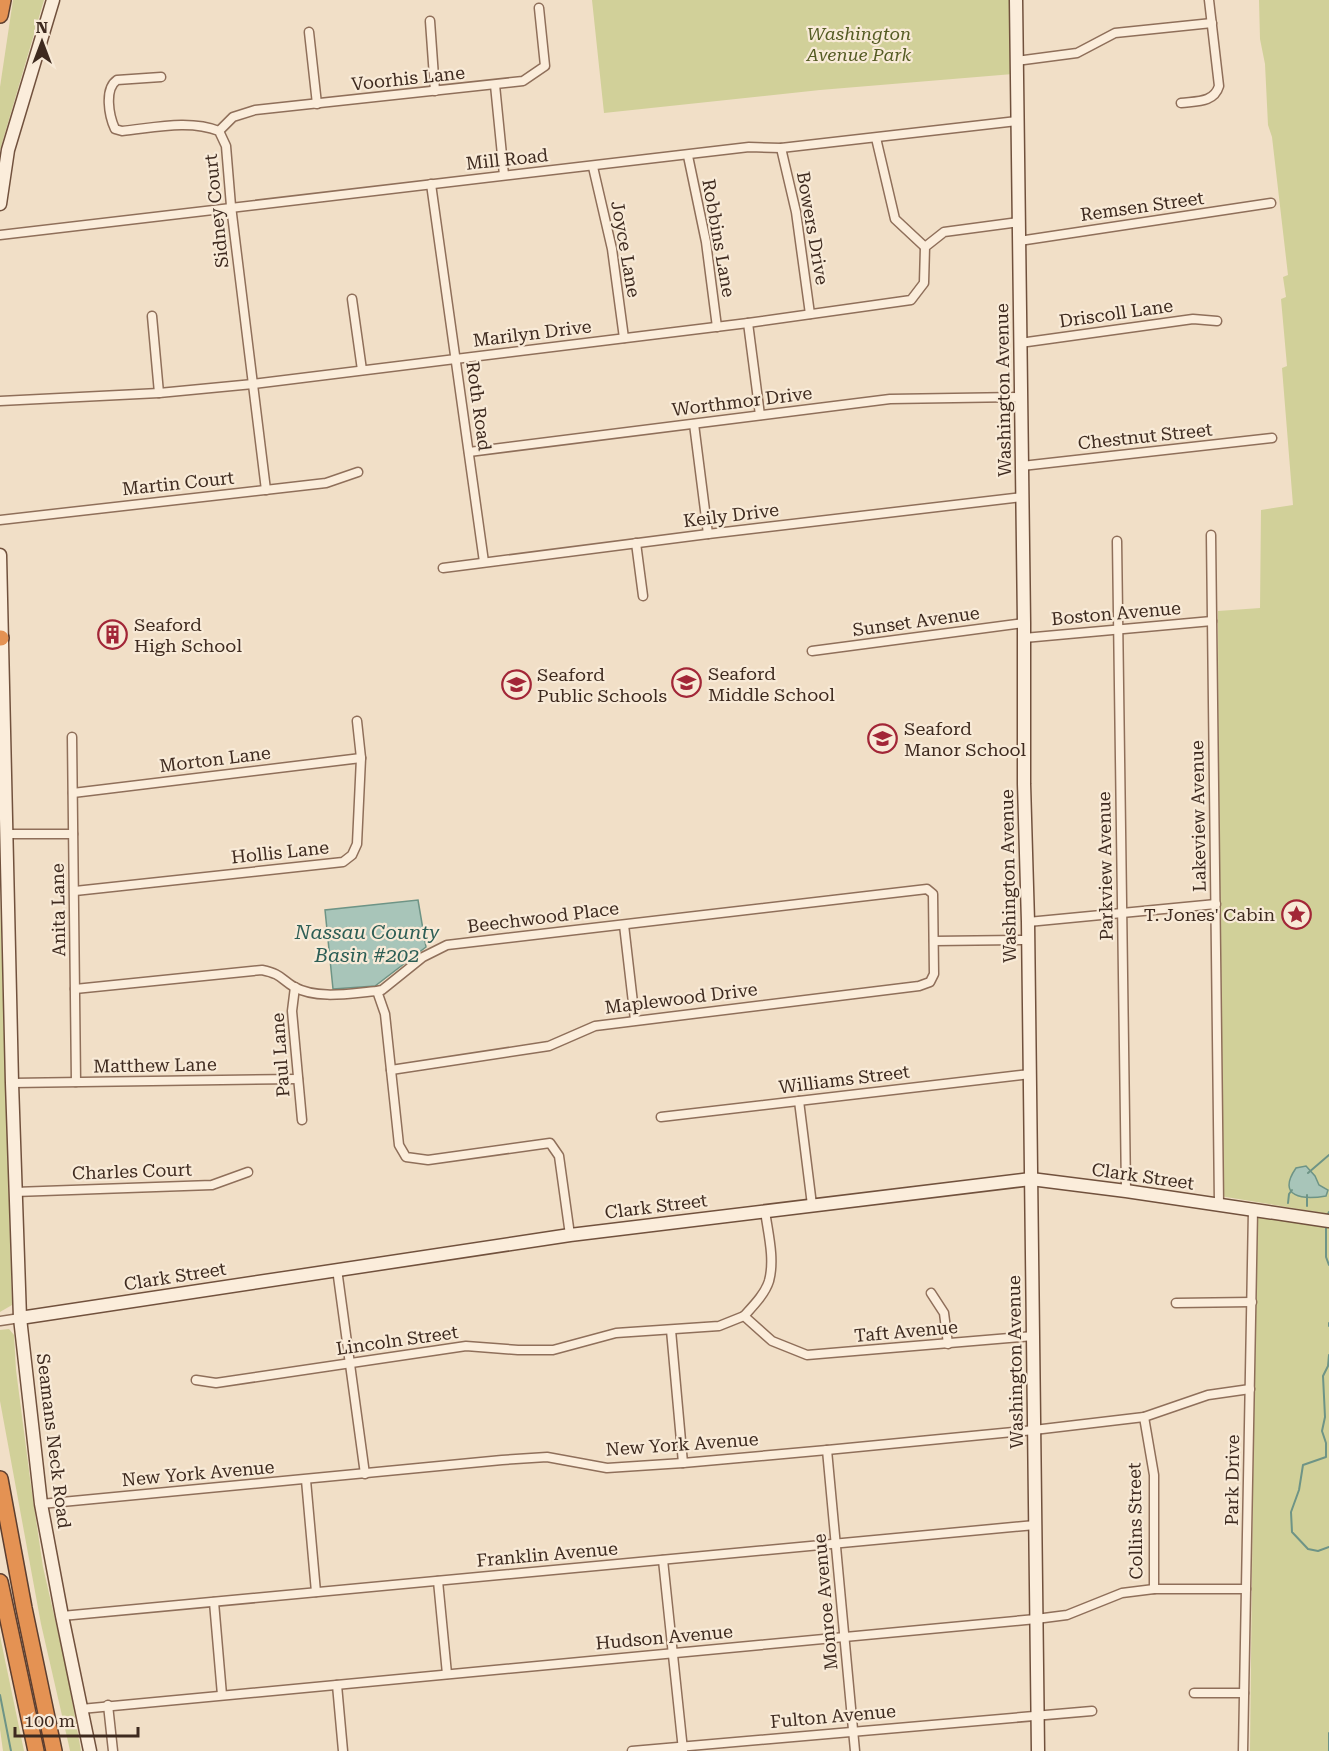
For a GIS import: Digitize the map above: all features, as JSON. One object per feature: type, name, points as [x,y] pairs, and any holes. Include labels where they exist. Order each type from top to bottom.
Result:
[{"type":"highway","points":[[0,15],[3,0]]},
{"type":"highway","points":[[0,1479],[54,1751]]},
{"type":"highway","points":[[0,1582],[36,1751]]},
{"type":"street","points":[[0,204],[8,150],[53,0]]},
{"type":"street","name":"Washington Avenue","points":[[1016,0],[1023,497],[1024,784],[1028,922],[1038,1751]]},
{"type":"street","points":[[1181,103],[1207,100],[1217,92],[1219,79],[1209,0]]},
{"type":"street","name":"Voorhis Lane","points":[[219,132],[233,117],[255,110],[523,81],[545,66],[539,8]]},
{"type":"street","points":[[430,21],[435,91]]},
{"type":"street","points":[[1016,60],[1077,53],[1115,33],[1212,23]]},
{"type":"street","points":[[309,32],[317,104]]},
{"type":"street","name":"Sidney Court","points":[[161,76],[117,80],[111,84],[109,90],[111,122],[115,129],[122,131],[189,125],[207,127],[219,132],[226,146],[231,206],[266,490]]},
{"type":"street","points":[[495,85],[504,175]]},
{"type":"street","name":"Mill Road","points":[[0,235],[231,206],[593,167],[749,147],[781,148],[1017,121]]},
{"type":"street","points":[[876,138],[895,219],[925,247],[944,232],[1018,222]]},
{"type":"street","name":"Bowers Drive","points":[[781,148],[796,212],[810,314]]},
{"type":"street","name":"Robbins Lane","points":[[688,156],[706,242],[717,327]]},
{"type":"street","name":"Joyce Lane","points":[[593,167],[612,249],[624,338]]},
{"type":"street","name":"Roth Road","points":[[431,184],[484,562]]},
{"type":"street","name":"Remsen Street","points":[[1019,241],[1271,203]]},
{"type":"street","name":"Marilyn Drive","points":[[0,401],[159,393],[253,384],[717,327],[911,300],[924,283],[925,247]]},
{"type":"street","points":[[352,299],[362,370]]},
{"type":"street","points":[[152,316],[159,393]]},
{"type":"street","name":"Driscoll Lane","points":[[1020,343],[1193,319],[1217,321]]},
{"type":"street","points":[[748,323],[760,415]]},
{"type":"street","name":"Worthmor Drive","points":[[469,452],[890,399],[1021,397]]},
{"type":"street","points":[[694,424],[708,534]]},
{"type":"street","name":"Chestnut Street","points":[[1022,466],[1272,438]]},
{"type":"street","name":"Martin Court","points":[[0,520],[326,483],[358,471]]},
{"type":"street","name":"Keily Drive","points":[[443,568],[1023,497]]},
{"type":"street","name":"Lakeview Avenue","points":[[1211,535],[1219,1204]]},
{"type":"street","name":"Parkview Avenue","points":[[1117,541],[1126,1191]]},
{"type":"street","points":[[636,543],[643,596]]},
{"type":"street","name":"Seamans Neck Road","points":[[0,555],[12,1083],[20,1317],[42,1504],[90,1751]]},
{"type":"street","name":"Boston Avenue","points":[[1024,638],[1212,621]]},
{"type":"street","name":"Sunset Avenue","points":[[813,651],[1024,623]]},
{"type":"street","name":"Hollis Lane","points":[[75,891],[343,862],[352,855],[357,844],[361,758],[357,721]]},
{"type":"street","name":"Anita Lane","points":[[72,737],[76,1082]]},
{"type":"street","name":"Morton Lane","points":[[73,793],[361,758]]},
{"type":"street","points":[[7,834],[73,834]]},
{"type":"street","name":"Beechwood Place","points":[[377,991],[382,990],[423,957],[447,945],[927,889],[933,894],[934,941]]},
{"type":"street","points":[[1028,922],[1216,904]]},
{"type":"street","points":[[624,925],[635,1020]]},
{"type":"street","points":[[934,941],[1027,940]]},
{"type":"street","name":"Maplewood Drive","points":[[391,1070],[549,1046],[595,1026],[919,986],[930,982],[934,969],[934,941]]},
{"type":"street","points":[[75,989],[262,970],[278,974],[295,987],[319,995],[377,991],[385,1014],[399,1145],[406,1157],[428,1160],[550,1143],[559,1156],[570,1235]]},
{"type":"street","name":"Paul Lane","points":[[295,987],[292,1011],[302,1120]]},
{"type":"street","name":"Williams Street","points":[[661,1117],[1030,1074]]},
{"type":"street","name":"Matthew Lane","points":[[12,1083],[298,1079]]},
{"type":"street","points":[[799,1101],[812,1205]]},
{"type":"street","name":"Charles Court","points":[[15,1192],[212,1185],[248,1172]]},
{"type":"street","name":"Clark Street","points":[[0,1321],[570,1235],[1031,1179],[1324,1220]]},
{"type":"street","name":"Park Drive","points":[[1243,1751],[1253,1210]]},
{"type":"street","points":[[744,1316],[769,1282],[771,1254],[765,1211]]},
{"type":"street","points":[[337,1269],[365,1474]]},
{"type":"street","points":[[931,1293],[944,1313],[948,1344]]},
{"type":"street","points":[[1176,1303],[1252,1302]]},
{"type":"street","name":"Taft Avenue","points":[[744,1316],[772,1341],[807,1355],[1033,1336]]},
{"type":"street","name":"Lincoln Street","points":[[196,1380],[216,1383],[466,1346],[553,1350],[616,1333],[719,1326],[744,1316]]},
{"type":"street","points":[[671,1330],[683,1463]]},
{"type":"street","name":"New York Avenue","points":[[42,1504],[502,1460],[547,1457],[607,1468],[827,1450],[1143,1417],[1208,1395],[1250,1389]]},
{"type":"street","name":"Collins Street","points":[[1143,1417],[1154,1475],[1154,1589]]},
{"type":"street","name":"Monroe Avenue","points":[[827,1450],[855,1751]]},
{"type":"street","points":[[306,1480],[316,1592]]},
{"type":"street","name":"Franklin Avenue","points":[[62,1616],[1035,1525]]},
{"type":"street","points":[[663,1560],[683,1749]]},
{"type":"street","points":[[438,1581],[447,1674]]},
{"type":"street","name":"Hudson Avenue","points":[[81,1708],[1036,1619],[1067,1615],[1122,1593],[1154,1589],[1246,1589]]},
{"type":"street","points":[[214,1602],[222,1695]]},
{"type":"street","points":[[337,1684],[343,1751]]},
{"type":"street","points":[[1194,1694],[1244,1693]]},
{"type":"street","points":[[108,1705],[113,1751]]},
{"type":"street","name":"Fulton Avenue","points":[[632,1751],[683,1749],[853,1731],[1092,1711]]},
{"type":"green space","points":[[13,0],[44,0],[0,150],[0,87]]},
{"type":"green space","name":"Washington Avenue Park","points":[[592,0],[1013,0],[1013,74],[820,90],[604,113]]},
{"type":"green space","points":[[1259,0],[1329,0],[1329,1214],[1220,1196],[1218,611],[1260,608],[1261,510],[1293,505],[1282,368],[1287,366],[1281,299],[1286,297],[1283,277],[1288,275],[1272,137],[1268,125],[1265,64],[1260,39]]},
{"type":"green space","points":[[0,898],[12,1305],[0,1312]]},
{"type":"green space","points":[[1256,1215],[1329,1226],[1329,1751],[1250,1751]]},
{"type":"green space","points":[[9,1329],[14,1335],[16,1370],[43,1567],[67,1672],[81,1751],[70,1751],[41,1624],[0,1401],[0,1330]]},
{"type":"green space","points":[[0,1636],[24,1751],[3,1751],[0,1729]]},
{"type":"water","name":"Nassau County Basin #202","points":[[418,900],[426,947],[375,986],[333,989],[325,910]]},
{"type":"water","points":[[1306,1166],[1319,1185],[1328,1190],[1326,1196],[1301,1197],[1291,1191],[1289,1185],[1296,1168]]},
{"type":"waterway","points":[[1308,1173],[1329,1155]]},
{"type":"waterway","points":[[1288,1203],[1292,1190]]},
{"type":"waterway","points":[[1307,1195],[1307,1206]]},
{"type":"waterway","points":[[1326,1228],[1326,1257],[1329,1265]]},
{"type":"waterway","points":[[1329,1355],[1328,1366],[1323,1376],[1325,1417],[1322,1431],[1326,1443],[1326,1457],[1303,1465],[1299,1490],[1291,1512],[1292,1532],[1308,1549],[1318,1551],[1329,1547]]},
{"type":"waterway","points":[[0,1695],[11,1751]]},
{"type":"waterway","points":[[1329,1733],[1329,1751]]},
{"type":"place","name":"Seaford High School","points":[[113,634]]},
{"type":"place","name":"Seaford Middle School","points":[[687,683]]},
{"type":"place","name":"Seaford Public Schools","points":[[516,684]]},
{"type":"place","name":"Seaford Manor School","points":[[883,738]]},
{"type":"place","name":"T. Jones' Cabin","points":[[1296,914]]}]
